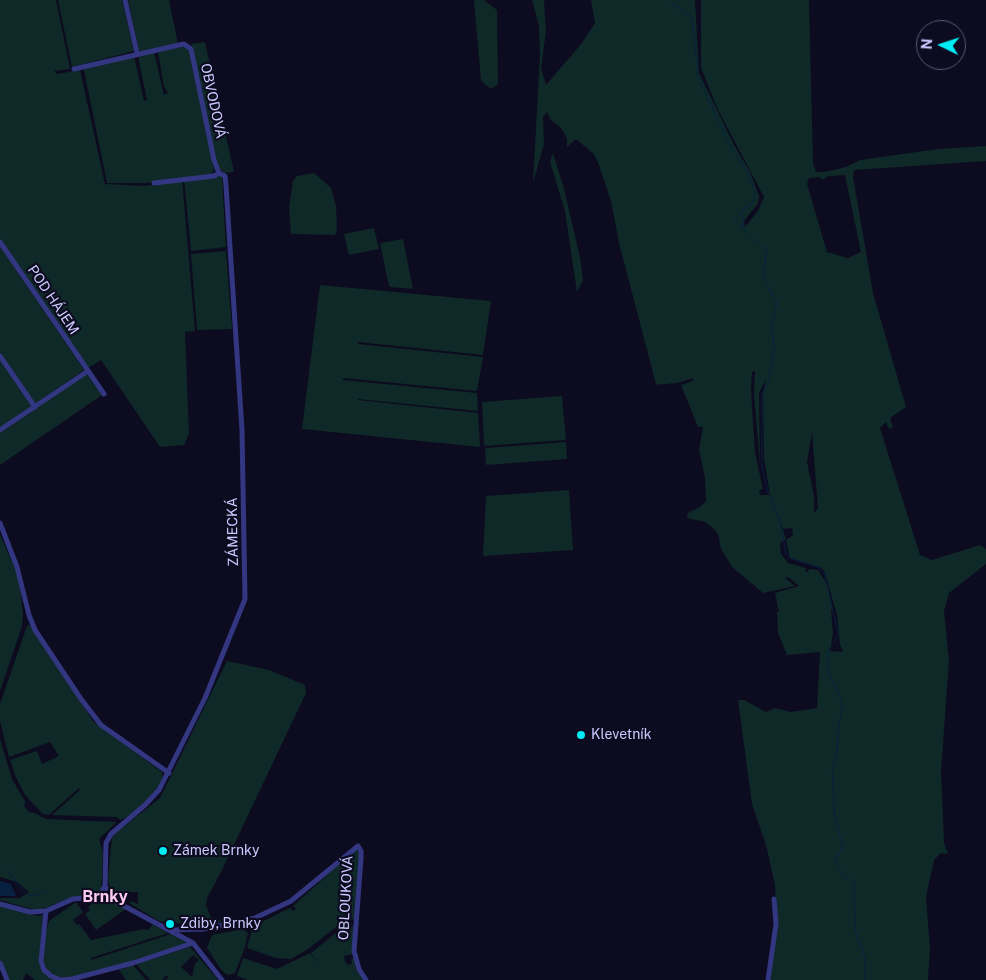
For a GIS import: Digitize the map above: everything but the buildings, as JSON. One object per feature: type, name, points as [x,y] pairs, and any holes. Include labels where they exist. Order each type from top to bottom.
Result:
[{"type":"street","points":[[125,0],[137,53]]},
{"type":"street","name":"OBVODOVÁ","points":[[74,69],[137,53],[184,44],[189,46],[214,160],[219,173],[225,176],[232,274]]},
{"type":"street","points":[[154,183],[214,176],[219,173]]},
{"type":"street","name":"POD HÁJEM","points":[[0,242],[104,394]]},
{"type":"street","name":"ZÁMECKÁ","points":[[105,886],[106,843],[111,834],[155,796],[169,773],[205,698],[245,599],[242,430],[232,274]]},
{"type":"street","points":[[0,356],[35,407]]},
{"type":"street","points":[[0,430],[88,371]]},
{"type":"street","points":[[0,523],[17,567],[29,615],[35,630],[80,700],[101,725],[169,773]]},
{"type":"street","name":"OBLOUKOVÁ","points":[[171,930],[204,929],[255,918],[291,901],[358,846],[361,852],[361,886],[354,951],[359,969],[366,980]]},
{"type":"street","points":[[97,898],[105,886],[113,900]]},
{"type":"street","points":[[0,904],[30,912],[46,911],[73,900],[97,898],[113,900],[193,943],[222,980]]},
{"type":"street","points":[[768,980],[776,924],[774,899]]},
{"type":"street","points":[[46,911],[41,961],[44,970],[51,976],[61,980],[116,968],[193,943]]},
{"type":"street","points":[[0,963],[7,980]]},
{"type":"green space","points":[[0,0],[56,0],[70,69],[54,71],[57,74],[80,70],[105,184],[145,186],[182,179],[195,331],[185,332],[189,433],[184,445],[160,447],[101,360],[88,368],[0,238]]},
{"type":"green space","points":[[58,0],[122,0],[134,51],[72,67]]},
{"type":"green space","points":[[128,0],[169,0],[178,44],[142,52],[139,50]]},
{"type":"green space","points":[[474,0],[484,0],[497,10],[498,84],[491,89],[481,81]]},
{"type":"green space","points":[[532,0],[544,0],[546,31],[541,68],[546,85],[582,43],[595,23],[591,0],[695,0],[699,73],[734,145],[750,172],[759,196],[758,203],[744,221],[745,227],[758,211],[764,197],[718,110],[701,68],[701,0],[809,0],[813,163],[816,172],[846,167],[860,160],[938,149],[986,146],[986,161],[854,170],[853,177],[873,293],[906,407],[890,418],[893,427],[889,429],[886,422],[880,428],[920,555],[932,560],[980,545],[986,549],[986,564],[949,593],[944,611],[949,661],[941,771],[944,843],[948,854],[941,853],[934,860],[926,897],[930,948],[928,980],[770,980],[777,925],[775,885],[766,845],[752,804],[738,700],[744,700],[766,712],[775,708],[791,712],[817,708],[820,652],[787,655],[778,633],[777,612],[779,612],[775,593],[799,586],[788,577],[785,578],[795,586],[763,593],[732,567],[721,549],[718,534],[713,528],[705,522],[687,518],[688,513],[700,507],[706,501],[705,477],[699,450],[703,427],[698,427],[681,385],[693,381],[694,378],[677,383],[653,385],[656,384],[619,243],[611,201],[599,165],[594,154],[576,139],[567,147],[567,139],[562,129],[551,120],[547,112],[543,117],[544,144],[533,183],[540,55],[539,26]],"holes":[[[845,175],[861,252],[848,258],[827,252],[807,184],[809,178],[820,177],[822,180],[829,176]],[[755,371],[754,393],[760,465],[759,393],[766,379],[763,394],[764,458],[770,495],[760,495],[759,490],[763,489],[755,453],[751,390],[752,372]],[[812,433],[818,508],[814,513],[814,496],[807,462]],[[774,506],[783,529],[792,528],[793,535],[786,540],[790,558],[824,570],[837,615],[840,644],[843,652],[830,651],[833,634],[831,610],[833,609],[827,584],[818,570],[809,569],[808,572],[805,571],[806,568],[788,563],[781,554],[780,543],[786,539]]]},
{"type":"green space","points":[[205,42],[234,172],[225,173],[217,167],[191,44]]},
{"type":"green space","points":[[185,46],[189,49],[214,170],[211,175],[145,183],[107,183],[84,70],[86,67],[134,56],[144,101],[147,100],[138,56],[154,52],[164,95],[168,93],[164,87],[158,52]]},
{"type":"green space","points":[[553,153],[564,189],[580,257],[583,280],[577,292],[565,211],[550,162]]},
{"type":"green space","points":[[314,173],[331,188],[336,206],[337,230],[335,235],[291,234],[289,207],[293,181],[297,176]]},
{"type":"green space","points":[[222,176],[226,247],[191,251],[184,179]]},
{"type":"green space","points":[[374,228],[379,249],[349,255],[344,234]]},
{"type":"green space","points":[[403,239],[413,289],[390,287],[380,243]]},
{"type":"green space","points":[[0,246],[84,370],[35,404],[0,352]]},
{"type":"green space","points":[[226,251],[232,329],[197,330],[191,254]]},
{"type":"green space","points":[[320,285],[491,301],[483,355],[358,342],[358,344],[483,357],[477,391],[343,378],[343,380],[477,393],[478,411],[358,400],[478,413],[480,447],[302,429]]},
{"type":"green space","points":[[0,360],[32,406],[0,428]]},
{"type":"green space","points":[[87,374],[102,395],[0,465],[0,433]]},
{"type":"green space","points":[[562,396],[566,440],[484,446],[482,402]]},
{"type":"green space","points":[[566,442],[567,459],[486,465],[485,448]]},
{"type":"green space","points":[[569,490],[573,550],[483,556],[486,496]]},
{"type":"green space","points":[[0,535],[14,566],[20,586],[23,615],[22,626],[0,691]]},
{"type":"green space","points":[[30,625],[93,721],[162,772],[163,778],[155,793],[136,811],[121,820],[116,817],[52,815],[80,790],[79,788],[49,815],[43,814],[25,795],[16,777],[10,760],[37,751],[42,764],[59,756],[50,742],[9,757],[0,721],[0,704],[27,626]]},
{"type":"green space","points":[[227,661],[269,670],[305,685],[306,693],[207,898],[206,905],[210,916],[213,919],[223,921],[207,926],[159,921],[129,903],[131,901],[138,904],[138,892],[128,892],[123,898],[110,890],[108,879],[112,836],[160,798]]},
{"type":"green space","points":[[0,739],[12,779],[26,803],[23,805],[30,813],[33,812],[46,819],[117,822],[99,839],[103,853],[102,878],[101,889],[95,895],[68,899],[38,911],[0,900],[0,898],[20,898],[29,892],[17,882],[0,877]]},
{"type":"green space","points":[[356,849],[360,854],[355,919],[344,921],[308,949],[291,959],[276,958],[247,948],[253,926],[290,908],[293,911],[296,909],[293,906]]},
{"type":"green space","points":[[96,901],[112,902],[126,909],[96,930],[85,914],[90,910],[88,907]]},
{"type":"green space","points":[[76,902],[83,912],[73,920],[77,925],[79,924],[91,940],[144,929],[148,930],[153,924],[168,933],[91,958],[91,960],[171,934],[187,943],[97,973],[67,978],[54,976],[47,970],[42,956],[49,921]]},
{"type":"green space","points":[[0,905],[38,916],[43,915],[39,960],[54,980],[35,980],[26,973],[23,980],[8,980],[0,960]]},
{"type":"green space","points":[[354,926],[353,954],[344,956],[348,965],[352,964],[351,959],[354,958],[356,968],[364,980],[248,980],[237,976],[243,958],[277,969],[310,953],[321,967],[311,953],[342,928]]},
{"type":"green space","points":[[243,929],[248,933],[245,947],[235,973],[228,975],[222,971],[207,948],[212,935]]},
{"type":"green space","points":[[190,947],[218,980],[166,980],[167,975],[162,980],[150,980],[136,964]],"holes":[[[193,955],[199,960],[195,964],[192,977],[181,967]]]},
{"type":"green space","points":[[133,965],[146,980],[126,980],[119,970]]},
{"type":"water","points":[[0,881],[11,884],[16,896],[0,896]]},
{"type":"waterway","points":[[670,0],[674,5],[692,17],[698,77],[729,144],[748,173],[756,193],[752,203],[742,210],[740,214],[744,220],[742,228]]},
{"type":"waterway","points":[[733,217],[741,226]]},
{"type":"waterway","points":[[744,230],[766,250],[764,279],[777,303],[772,323],[774,349],[769,381],[762,393],[762,467],[768,492],[779,518],[786,553],[790,558],[820,568],[824,573],[838,633],[835,642]]},
{"type":"waterway","points":[[833,645],[829,649],[827,661],[829,675],[838,691],[842,706],[837,752],[832,770],[835,820],[843,846],[835,862],[845,877],[854,882],[855,930],[865,958],[865,980]]},
{"type":"waterway","points":[[6,869],[23,891],[31,896],[46,892]]},
{"type":"place","name":"Klevetník","points":[[581,735]]},
{"type":"place","name":"Zámek Brnky","points":[[163,851]]},
{"type":"place","name":"Zdiby, Brnky","points":[[170,924]]},
{"type":"district","name":"Brnky","points":[[105,897]]}]
